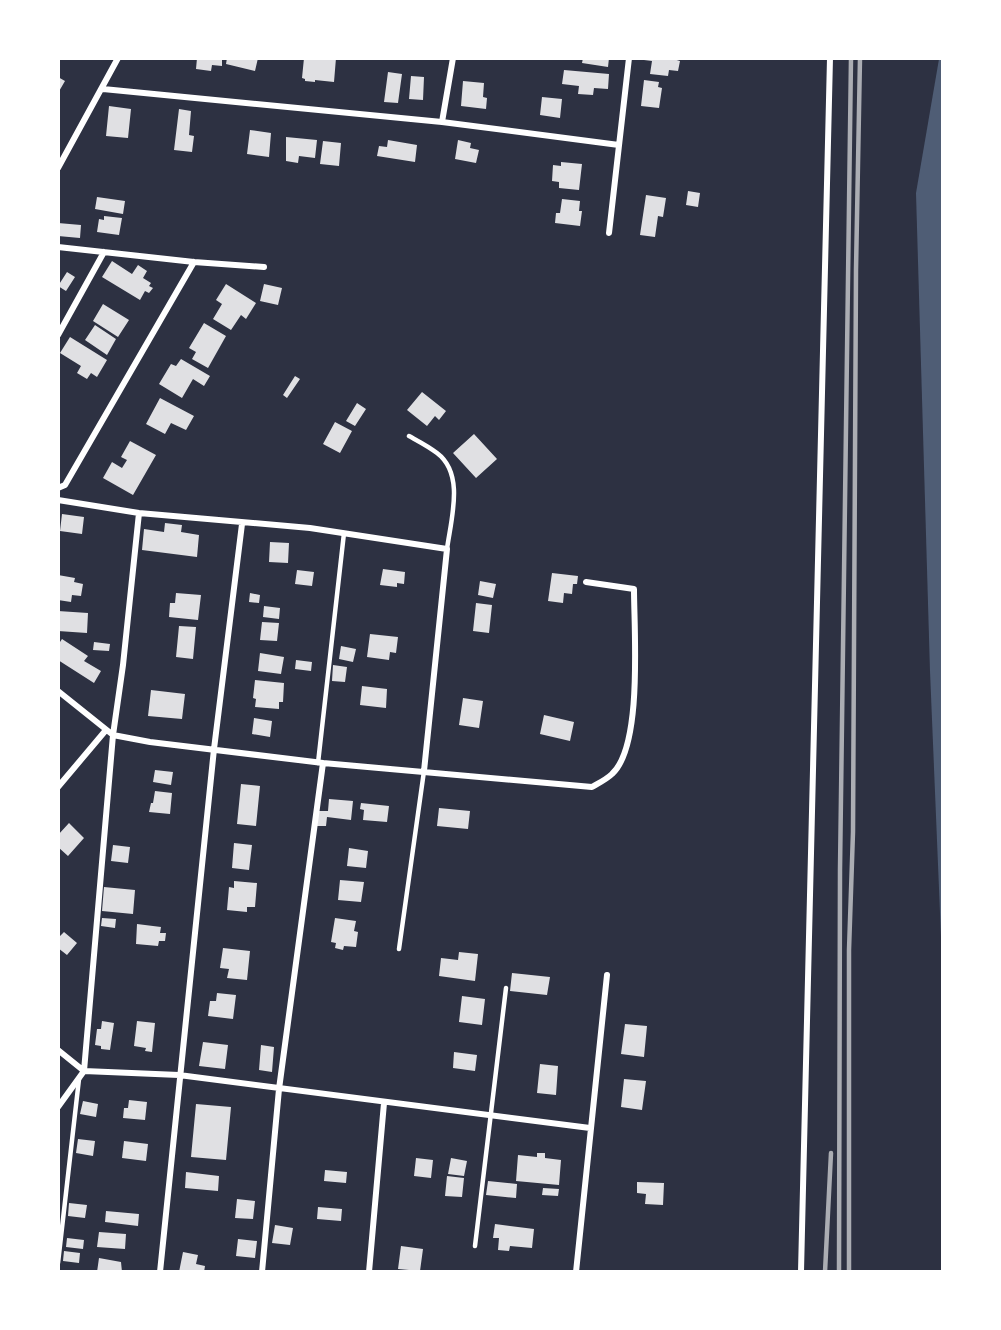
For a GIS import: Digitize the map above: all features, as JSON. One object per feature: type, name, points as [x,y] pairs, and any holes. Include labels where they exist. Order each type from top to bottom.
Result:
[{"type":"street","points":[[58,168],[118,58]]},
{"type":"street","points":[[442,122],[453,58]]},
{"type":"street","points":[[609,233],[629,58]]},
{"type":"street","points":[[801,1272],[830,58]]},
{"type":"street","points":[[103,89],[442,122],[619,145]]},
{"type":"street","points":[[58,248],[264,267]]},
{"type":"street","points":[[58,335],[104,252]]},
{"type":"street","points":[[58,488],[65,485],[194,262]]},
{"type":"street","points":[[58,500],[139,513],[242,524],[310,528],[447,549],[424,771]]},
{"type":"street","points":[[58,1107],[84,1071],[113,735],[139,513]]},
{"type":"street","points":[[160,1272],[214,749],[242,524]]},
{"type":"street","points":[[58,691],[113,735],[150,742],[321,763],[592,786],[613,774],[626,751],[634,704],[634,589],[586,582]]},
{"type":"street","points":[[58,787],[106,730]]},
{"type":"street","points":[[262,1272],[279,1089],[321,763]]},
{"type":"street","points":[[576,1272],[607,975]]},
{"type":"street","points":[[58,1050],[84,1071],[179,1075],[590,1128]]},
{"type":"street","points":[[369,1272],[384,1103]]},
{"type":"lane","points":[[409,436],[438,453],[446,463],[455,483],[447,549]]},
{"type":"lane","points":[[321,763],[344,533]]},
{"type":"lane","points":[[399,949],[424,771]]},
{"type":"lane","points":[[475,1246],[506,988]]},
{"type":"lane","points":[[58,1263],[79,1079]]},
{"type":"water","points":[[939,59],[942,59],[942,961],[930,671],[916,193]]},
{"type":"building","points":[[197,58],[222,58],[222,66],[212,65],[211,71],[196,69]]},
{"type":"building","points":[[227,58],[258,58],[255,71],[226,64]]},
{"type":"building","points":[[304,58],[336,58],[334,82],[305,81],[302,78]]},
{"type":"building","points":[[583,58],[609,58],[608,67],[582,63]]},
{"type":"building","points":[[644,58],[670,58],[680,61],[678,71],[669,70],[668,76],[650,74],[652,61],[644,60]]},
{"type":"building","points":[[564,70],[609,74],[608,89],[594,88],[593,95],[578,94],[579,86],[562,84]]},
{"type":"building","points":[[388,72],[402,74],[398,103],[384,102]]},
{"type":"building","points":[[411,76],[424,77],[423,100],[409,99]]},
{"type":"building","points":[[58,77],[65,81],[58,93]]},
{"type":"building","points":[[644,80],[659,82],[658,87],[662,88],[659,108],[641,106]]},
{"type":"building","points":[[463,81],[484,83],[483,97],[487,98],[486,109],[461,106]]},
{"type":"building","points":[[542,97],[562,99],[560,118],[540,115]]},
{"type":"building","points":[[109,106],[131,109],[128,138],[106,136]]},
{"type":"building","points":[[179,109],[191,111],[189,135],[194,136],[192,152],[174,150]]},
{"type":"building","points":[[250,130],[271,133],[269,157],[247,154]]},
{"type":"building","points":[[286,137],[317,140],[315,158],[299,156],[298,163],[286,161]]},
{"type":"building","points":[[388,140],[417,145],[415,162],[377,156],[379,146],[387,147]]},
{"type":"building","points":[[458,140],[471,143],[470,148],[479,150],[476,163],[455,159]]},
{"type":"building","points":[[323,141],[341,143],[339,166],[320,164]]},
{"type":"building","points":[[561,162],[582,164],[579,190],[559,188],[559,182],[552,181],[553,165],[561,166]]},
{"type":"building","points":[[688,191],[700,193],[698,207],[686,205]]},
{"type":"building","points":[[646,195],[666,198],[663,217],[658,216],[655,237],[640,235]]},
{"type":"building","points":[[97,197],[125,201],[123,214],[95,209]]},
{"type":"building","points":[[562,199],[580,201],[579,211],[582,211],[580,226],[555,223],[556,213],[560,213]]},
{"type":"building","points":[[104,216],[122,218],[119,235],[97,232],[99,219],[104,220]]},
{"type":"building","points":[[58,223],[81,225],[80,238],[58,236]]},
{"type":"building","points":[[112,261],[132,274],[138,265],[147,271],[143,278],[151,283],[149,286],[153,288],[149,293],[145,291],[140,300],[102,277]]},
{"type":"building","points":[[67,272],[75,277],[66,291],[58,286]]},
{"type":"building","points":[[226,284],[256,303],[246,319],[241,315],[231,330],[213,319],[222,304],[216,300]]},
{"type":"building","points":[[264,284],[282,288],[278,305],[260,301]]},
{"type":"building","points":[[103,304],[129,320],[118,337],[93,321]]},
{"type":"building","points":[[204,323],[226,336],[208,368],[192,359],[196,352],[189,348]]},
{"type":"building","points":[[95,325],[116,339],[107,355],[85,340]]},
{"type":"building","points":[[70,337],[107,360],[97,377],[91,373],[87,379],[77,373],[81,366],[60,353]]},
{"type":"building","points":[[181,359],[210,376],[204,386],[193,379],[182,398],[159,384],[171,364],[176,366]]},
{"type":"building","points":[[295,376],[300,379],[287,398],[283,395]]},
{"type":"building","points":[[422,392],[446,411],[439,420],[435,416],[427,426],[407,410]]},
{"type":"building","points":[[160,398],[194,416],[186,430],[171,423],[165,434],[146,424]]},
{"type":"building","points":[[357,403],[366,409],[355,426],[346,421]]},
{"type":"building","points":[[335,422],[352,431],[340,453],[323,444]]},
{"type":"building","points":[[474,434],[497,459],[476,478],[453,453]]},
{"type":"building","points":[[130,441],[156,455],[133,495],[103,478],[112,462],[122,468],[127,460],[121,457]]},
{"type":"building","points":[[62,514],[84,517],[82,534],[60,531]]},
{"type":"building","points":[[165,523],[182,525],[181,532],[199,535],[197,557],[142,550],[144,529],[164,532]]},
{"type":"building","points":[[270,542],[289,543],[288,563],[269,562]]},
{"type":"building","points":[[383,569],[405,572],[404,584],[397,583],[397,587],[380,585]]},
{"type":"building","points":[[297,570],[314,572],[312,586],[295,584]]},
{"type":"building","points":[[552,573],[578,576],[577,584],[573,584],[572,594],[564,593],[563,603],[548,601]]},
{"type":"building","points":[[58,575],[75,578],[74,582],[83,584],[81,596],[72,595],[71,602],[58,600]]},
{"type":"building","points":[[480,581],[496,584],[493,598],[478,595]]},
{"type":"building","points":[[176,593],[201,595],[198,620],[169,617],[170,603],[175,603]]},
{"type":"building","points":[[250,593],[260,595],[259,603],[249,602]]},
{"type":"building","points":[[476,603],[492,605],[489,633],[473,631]]},
{"type":"building","points":[[264,606],[280,608],[279,619],[263,617]]},
{"type":"building","points":[[58,611],[88,613],[87,633],[58,631]]},
{"type":"building","points":[[262,622],[279,623],[277,641],[260,640]]},
{"type":"building","points":[[179,626],[196,627],[193,659],[176,657]]},
{"type":"building","points":[[370,634],[398,637],[396,653],[390,652],[389,660],[367,657]]},
{"type":"building","points":[[62,639],[88,656],[84,661],[101,671],[94,683],[58,660],[58,645]]},
{"type":"building","points":[[94,642],[110,644],[109,651],[93,650]]},
{"type":"building","points":[[341,646],[356,649],[353,662],[339,659]]},
{"type":"building","points":[[260,653],[284,657],[281,674],[258,671]]},
{"type":"building","points":[[296,660],[312,662],[311,671],[295,669]]},
{"type":"building","points":[[333,665],[347,667],[345,682],[332,681]]},
{"type":"building","points":[[255,680],[284,683],[283,702],[279,702],[279,709],[255,707],[256,699],[253,698]]},
{"type":"building","points":[[362,686],[387,689],[386,708],[360,705]]},
{"type":"building","points":[[151,690],[185,694],[182,719],[148,716]]},
{"type":"building","points":[[463,698],[483,701],[479,728],[459,725]]},
{"type":"building","points":[[544,715],[574,722],[570,741],[540,734]]},
{"type":"building","points":[[254,718],[272,721],[270,737],[252,734]]},
{"type":"building","points":[[155,770],[173,772],[171,785],[153,782]]},
{"type":"building","points":[[241,784],[260,786],[256,826],[237,824]]},
{"type":"building","points":[[155,791],[172,793],[170,814],[149,812]]},
{"type":"building","points":[[329,799],[353,801],[351,820],[327,817],[326,826],[317,826],[318,811],[328,811]]},
{"type":"building","points":[[361,803],[389,806],[387,822],[363,820],[364,810],[360,809]]},
{"type":"building","points":[[439,808],[470,811],[468,829],[437,826]]},
{"type":"building","points":[[69,823],[84,838],[68,856],[58,847],[58,835]]},
{"type":"building","points":[[234,843],[252,845],[249,870],[232,868]]},
{"type":"building","points":[[113,845],[130,847],[128,863],[111,861]]},
{"type":"building","points":[[349,848],[368,851],[366,868],[347,866]]},
{"type":"building","points":[[340,880],[364,882],[361,902],[338,900]]},
{"type":"building","points":[[234,881],[257,883],[255,907],[247,907],[247,912],[227,910],[229,887],[234,888]]},
{"type":"building","points":[[104,887],[135,890],[133,914],[102,911]]},
{"type":"building","points":[[102,918],[116,919],[115,928],[101,926]]},
{"type":"building","points":[[335,918],[356,921],[354,931],[358,932],[356,947],[344,946],[343,950],[335,948],[336,943],[331,942]]},
{"type":"building","points":[[137,924],[161,927],[160,933],[166,933],[165,941],[159,941],[158,946],[136,944]]},
{"type":"building","points":[[64,932],[77,943],[67,955],[58,948],[58,938]]},
{"type":"building","points":[[223,948],[250,951],[247,980],[227,978],[229,969],[220,968]]},
{"type":"building","points":[[459,952],[478,954],[475,981],[439,976],[441,958],[458,960]]},
{"type":"building","points":[[512,973],[550,977],[547,995],[510,991]]},
{"type":"building","points":[[217,993],[236,995],[233,1019],[208,1016],[210,1001],[216,1001]]},
{"type":"building","points":[[462,996],[485,999],[482,1025],[459,1022]]},
{"type":"building","points":[[102,1021],[114,1023],[110,1050],[101,1049],[101,1046],[95,1045],[97,1029],[101,1029]]},
{"type":"building","points":[[137,1021],[155,1023],[152,1052],[145,1051],[146,1048],[134,1046]]},
{"type":"building","points":[[625,1024],[647,1026],[644,1057],[621,1054]]},
{"type":"building","points":[[203,1042],[228,1045],[225,1069],[199,1066]]},
{"type":"building","points":[[261,1045],[274,1047],[272,1072],[259,1070]]},
{"type":"building","points":[[454,1052],[477,1055],[475,1071],[453,1068]]},
{"type":"building","points":[[540,1064],[558,1066],[556,1095],[537,1093]]},
{"type":"building","points":[[624,1079],[646,1081],[642,1110],[621,1107]]},
{"type":"building","points":[[129,1100],[147,1102],[145,1120],[123,1118],[124,1108],[128,1108]]},
{"type":"building","points":[[83,1101],[98,1104],[96,1117],[80,1114]]},
{"type":"building","points":[[196,1104],[231,1107],[226,1160],[191,1157]]},
{"type":"building","points":[[78,1139],[95,1141],[93,1156],[76,1153]]},
{"type":"building","points":[[124,1141],[148,1144],[146,1161],[122,1158]]},
{"type":"building","points":[[537,1153],[545,1153],[545,1158],[561,1160],[559,1185],[516,1181],[518,1155],[537,1157]]},
{"type":"building","points":[[416,1158],[433,1160],[431,1178],[414,1176]]},
{"type":"building","points":[[451,1158],[467,1161],[464,1176],[448,1174]]},
{"type":"building","points":[[325,1170],[347,1172],[346,1183],[324,1181]]},
{"type":"building","points":[[186,1172],[219,1176],[218,1191],[185,1188]]},
{"type":"building","points":[[447,1176],[464,1178],[462,1197],[445,1196]]},
{"type":"building","points":[[488,1181],[517,1184],[516,1198],[486,1195]]},
{"type":"building","points":[[637,1182],[664,1183],[663,1205],[645,1204],[646,1194],[637,1193]]},
{"type":"building","points":[[543,1188],[559,1189],[558,1196],[542,1195]]},
{"type":"building","points":[[237,1199],[255,1201],[253,1219],[235,1218]]},
{"type":"building","points":[[69,1203],[87,1205],[85,1218],[68,1216]]},
{"type":"building","points":[[318,1207],[342,1209],[341,1221],[317,1219]]},
{"type":"building","points":[[106,1211],[139,1214],[138,1226],[105,1222]]},
{"type":"building","points":[[495,1224],[534,1229],[532,1248],[510,1246],[509,1251],[498,1250],[499,1238],[493,1238]]},
{"type":"building","points":[[275,1225],[293,1228],[290,1245],[272,1243]]},
{"type":"building","points":[[99,1232],[126,1234],[125,1249],[97,1247]]},
{"type":"building","points":[[67,1238],[84,1240],[83,1249],[66,1247]]},
{"type":"building","points":[[238,1239],[257,1241],[255,1258],[236,1256]]},
{"type":"building","points":[[401,1246],[423,1249],[420,1271],[398,1269]]},
{"type":"building","points":[[64,1251],[80,1253],[79,1263],[63,1261]]},
{"type":"building","points":[[183,1252],[198,1255],[196,1264],[205,1266],[204,1272],[179,1272]]},
{"type":"building","points":[[99,1258],[121,1262],[122,1272],[97,1272]]},
{"type":"railway","points":[[839,1272],[840,870],[851,58]]},
{"type":"railway","points":[[849,1272],[849,950],[853,832],[856,270],[860,58]]},
{"type":"railway","points":[[825,1272],[831,1153]]}]
